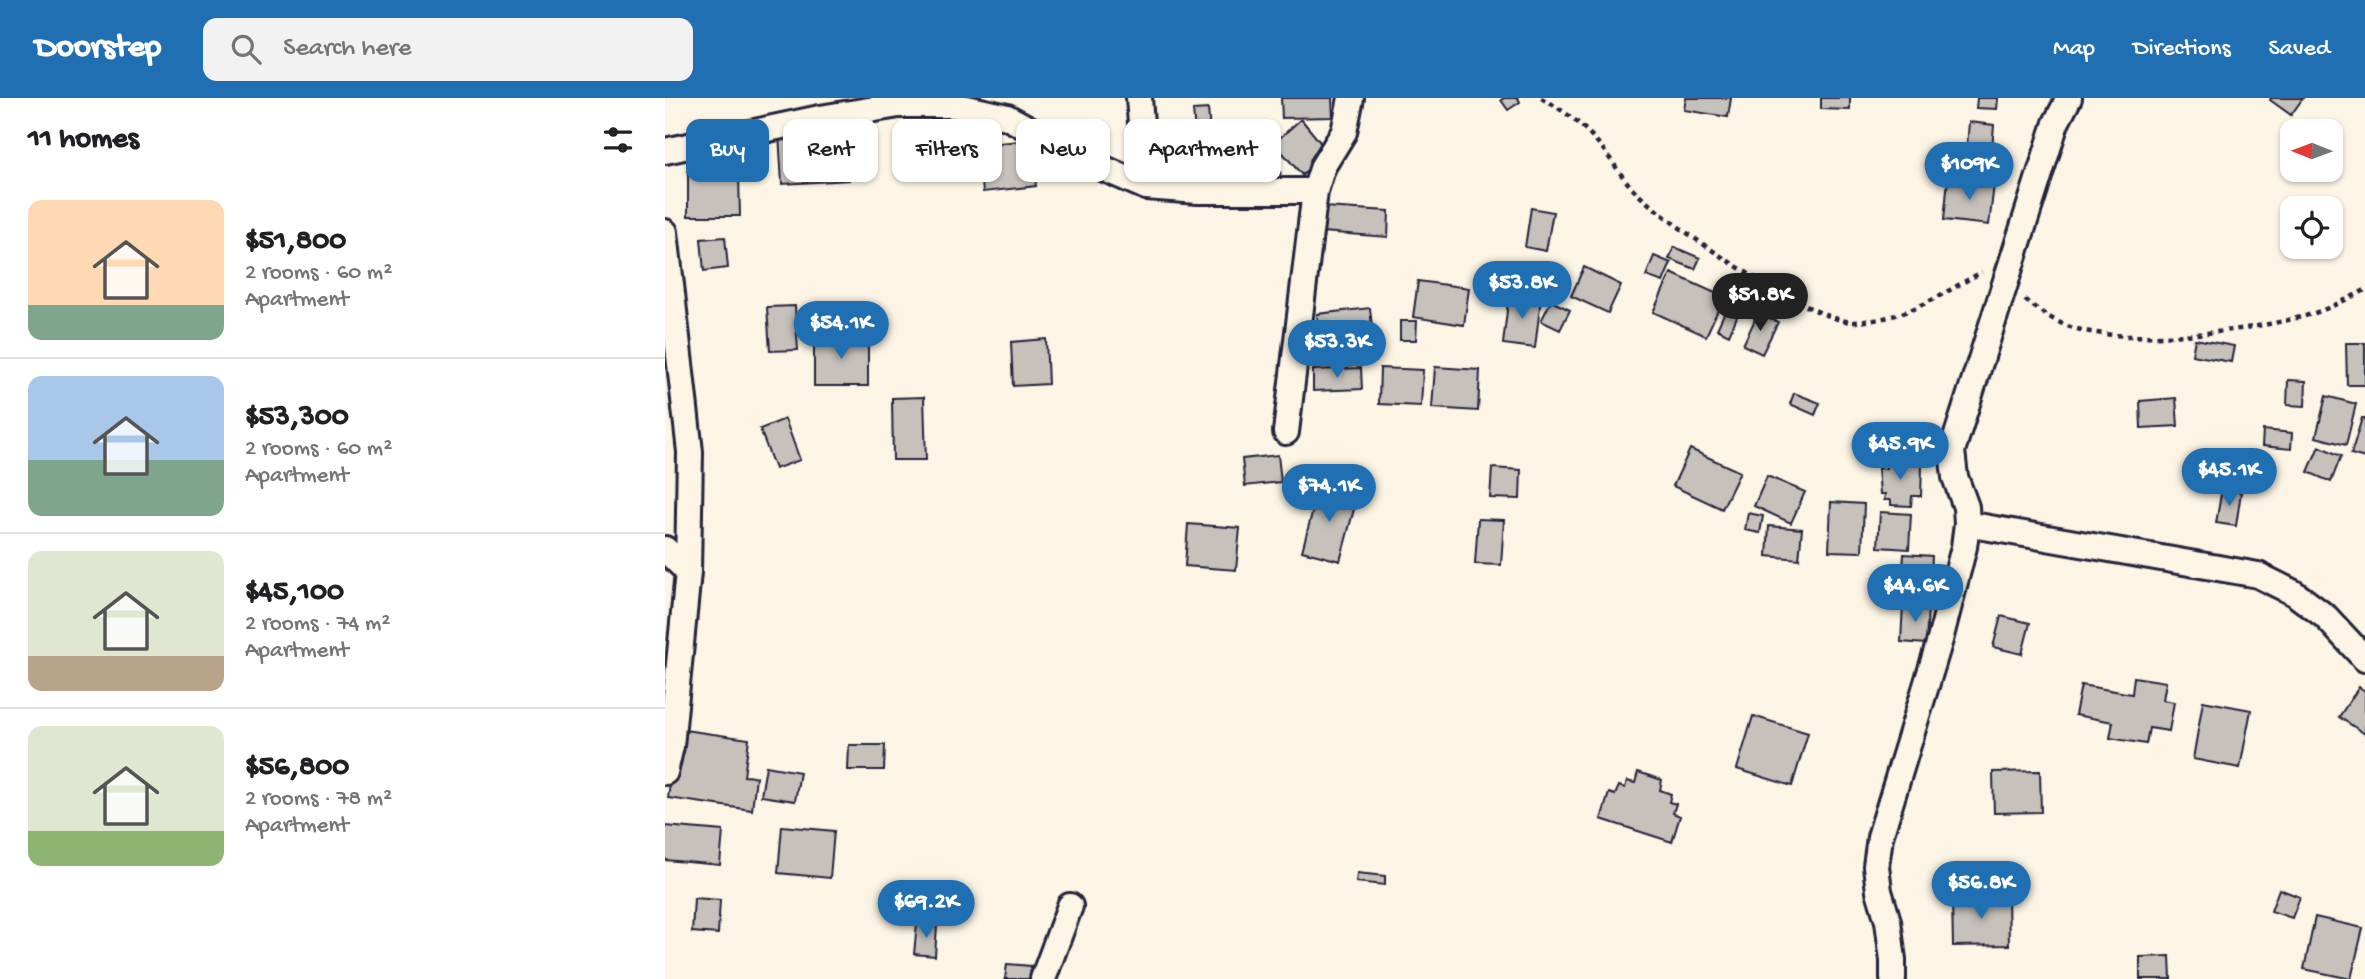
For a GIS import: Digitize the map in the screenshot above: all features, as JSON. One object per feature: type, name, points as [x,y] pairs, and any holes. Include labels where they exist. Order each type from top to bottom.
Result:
[{"type":"street","points":[[1139,98],[1146,187]]},
{"type":"street","points":[[1286,432],[1315,191],[1324,166],[1344,132],[1350,98]]},
{"type":"street","points":[[1893,979],[1888,921],[1879,891],[1876,866],[1880,837],[1940,640],[1964,547],[1966,507],[1955,477],[1952,451],[2056,123],[2069,98]]},
{"type":"street","points":[[665,151],[820,118],[899,105],[953,106],[1007,117],[1100,167],[1146,187],[1198,191],[1315,191]]},
{"type":"street","points":[[665,232],[690,452],[688,572],[671,746],[665,772]]},
{"type":"street","points":[[1967,524],[2258,575],[2294,593],[2326,617],[2365,659]]},
{"type":"street","points":[[665,549],[688,572]]},
{"type":"street","points":[[1044,979],[1070,906]]},
{"type":"path","points":[[1541,98],[1568,112],[1600,145],[1637,193],[1693,239],[1795,301],[1825,315],[1851,322],[1873,320],[1913,310],[2016,252]]},
{"type":"path","points":[[2005,285],[2059,322],[2077,329],[2131,336],[2228,331],[2303,317],[2365,290]]},
{"type":"building","points":[[1281,98],[1332,98],[1333,117],[1282,118]]},
{"type":"building","points":[[1518,98],[1520,102],[1508,110],[1501,100]]},
{"type":"building","points":[[1686,98],[1731,98],[1728,117],[1684,110]]},
{"type":"building","points":[[1821,98],[1850,98],[1850,110],[1821,109]]},
{"type":"building","points":[[1977,98],[1998,98],[1997,109],[1976,108]]},
{"type":"building","points":[[2303,98],[2291,115],[2270,100]]},
{"type":"building","points":[[1208,109],[1209,119],[1194,119],[1193,110]]},
{"type":"building","points":[[1301,119],[1328,152],[1302,175],[1281,151],[1281,137]]},
{"type":"building","points":[[1969,122],[1994,125],[1992,149],[1967,147]]},
{"type":"building","points":[[779,133],[783,133],[783,182],[816,182],[782,184]]},
{"type":"building","points":[[1016,141],[1016,182],[1036,182],[1036,186],[983,192],[982,182],[1002,182],[1002,143]]},
{"type":"building","points":[[1948,179],[1994,185],[1989,225],[1944,220]]},
{"type":"building","points":[[688,182],[739,182],[740,216],[688,216]]},
{"type":"building","points":[[1324,207],[1389,211],[1388,237],[1322,232]]},
{"type":"building","points":[[1531,208],[1553,212],[1546,251],[1525,247]]},
{"type":"building","points":[[725,237],[728,268],[704,271],[701,239]]},
{"type":"building","points":[[1674,247],[1700,258],[1695,269],[1669,259]]},
{"type":"building","points":[[1654,256],[1671,263],[1663,282],[1646,276]]},
{"type":"building","points":[[1584,267],[1621,285],[1608,313],[1571,296]]},
{"type":"building","points":[[1671,273],[1724,297],[1706,336],[1653,312]]},
{"type":"building","points":[[1418,281],[1469,288],[1464,325],[1413,317]]},
{"type":"building","points":[[1509,294],[1541,298],[1535,348],[1503,344]]},
{"type":"building","points":[[1731,298],[1743,303],[1729,335],[1717,329]]},
{"type":"building","points":[[1551,301],[1570,310],[1560,330],[1541,321]]},
{"type":"building","points":[[795,306],[798,350],[770,351],[767,307]]},
{"type":"building","points":[[1370,308],[1374,346],[1321,352],[1317,314]]},
{"type":"building","points":[[1758,313],[1778,322],[1762,354],[1743,345]]},
{"type":"building","points":[[1400,321],[1417,321],[1416,340],[1400,340]]},
{"type":"building","points":[[814,336],[868,336],[868,386],[814,386]]},
{"type":"building","points":[[1046,339],[1048,384],[1013,386],[1011,342]]},
{"type":"building","points":[[2195,339],[2234,346],[2231,362],[2192,355]]},
{"type":"building","points":[[2346,343],[2365,343],[2365,385],[2347,385]]},
{"type":"building","points":[[1435,367],[1480,370],[1478,411],[1432,408]]},
{"type":"building","points":[[1361,368],[1362,389],[1313,391],[1313,370]]},
{"type":"building","points":[[1380,368],[1423,370],[1421,406],[1379,404]]},
{"type":"building","points":[[2288,380],[2306,381],[2305,406],[2287,405]]},
{"type":"building","points":[[1794,393],[1820,403],[1815,415],[1790,404]]},
{"type":"building","points":[[2326,396],[2356,404],[2346,445],[2316,437]]},
{"type":"building","points":[[924,397],[926,460],[893,460],[892,398]]},
{"type":"building","points":[[2176,398],[2178,426],[2141,428],[2140,401]]},
{"type":"building","points":[[2362,418],[2365,418],[2365,458],[2351,454]]},
{"type":"building","points":[[785,419],[800,460],[775,469],[760,429]]},
{"type":"building","points":[[2263,430],[2292,433],[2291,449],[2262,446]]},
{"type":"building","points":[[2319,446],[2341,456],[2331,482],[2308,472]]},
{"type":"building","points":[[1690,449],[1740,472],[1722,509],[1673,486]]},
{"type":"building","points":[[1278,455],[1281,482],[1245,486],[1242,459]]},
{"type":"building","points":[[1886,459],[1910,460],[1910,465],[1922,465],[1921,496],[1912,496],[1911,506],[1891,505],[1891,500],[1884,500],[1885,494],[1880,494],[1878,468],[1886,469]]},
{"type":"building","points":[[1492,468],[1521,470],[1520,499],[1490,498]]},
{"type":"building","points":[[1767,476],[1805,492],[1791,523],[1754,506]]},
{"type":"building","points":[[1319,487],[1357,498],[1340,561],[1302,551]]},
{"type":"building","points":[[2222,489],[2241,492],[2236,526],[2216,523]]},
{"type":"building","points":[[1831,502],[1864,504],[1862,552],[1829,551]]},
{"type":"building","points":[[1880,512],[1911,514],[1909,549],[1878,547]]},
{"type":"building","points":[[1748,513],[1763,516],[1760,533],[1745,530]]},
{"type":"building","points":[[1478,519],[1504,520],[1501,565],[1475,564]]},
{"type":"building","points":[[1188,524],[1240,528],[1236,570],[1185,566]]},
{"type":"building","points":[[1769,526],[1802,529],[1799,559],[1767,556]]},
{"type":"building","points":[[1904,554],[1932,556],[1930,590],[1902,588]]},
{"type":"building","points":[[1903,604],[1928,606],[1926,644],[1901,642]]},
{"type":"building","points":[[2001,616],[2030,623],[2022,654],[1993,647]]},
{"type":"building","points":[[2134,677],[2166,682],[2163,700],[2174,702],[2169,731],[2149,728],[2146,744],[2110,738],[2113,722],[2075,715],[2081,685],[2132,694]]},
{"type":"building","points":[[2359,687],[2365,691],[2365,734],[2339,717]]},
{"type":"building","points":[[2203,701],[2251,710],[2240,768],[2193,759]]},
{"type":"building","points":[[1753,716],[1808,733],[1792,786],[1737,769]]},
{"type":"building","points":[[677,729],[749,739],[744,776],[756,777],[752,810],[668,798]]},
{"type":"building","points":[[849,745],[885,745],[884,770],[848,770]]},
{"type":"building","points":[[766,766],[800,772],[795,801],[761,796]]},
{"type":"building","points":[[2040,771],[2041,812],[1994,813],[1993,772]]},
{"type":"building","points":[[1638,772],[1662,780],[1660,790],[1671,794],[1669,802],[1676,804],[1673,813],[1680,816],[1672,842],[1601,819],[1609,793],[1615,795],[1619,786],[1625,788],[1627,781],[1635,783]]},
{"type":"building","points":[[665,826],[723,831],[720,865],[665,860]]},
{"type":"building","points":[[782,826],[834,831],[830,878],[778,873]]},
{"type":"building","points":[[1357,873],[1385,876],[1385,885],[1356,882]]},
{"type":"building","points":[[2279,889],[2300,897],[2292,918],[2271,911]]},
{"type":"building","points":[[2008,896],[2009,945],[1953,946],[1952,898]]},
{"type":"building","points":[[694,898],[720,900],[718,934],[692,932]]},
{"type":"building","points":[[2315,917],[2363,928],[2351,979],[2304,969]]},
{"type":"building","points":[[917,923],[937,925],[935,956],[914,954]]},
{"type":"building","points":[[2170,956],[2171,979],[2140,979],[2140,957]]},
{"type":"building","points":[[1007,964],[1031,966],[1030,979],[1005,979]]}]
